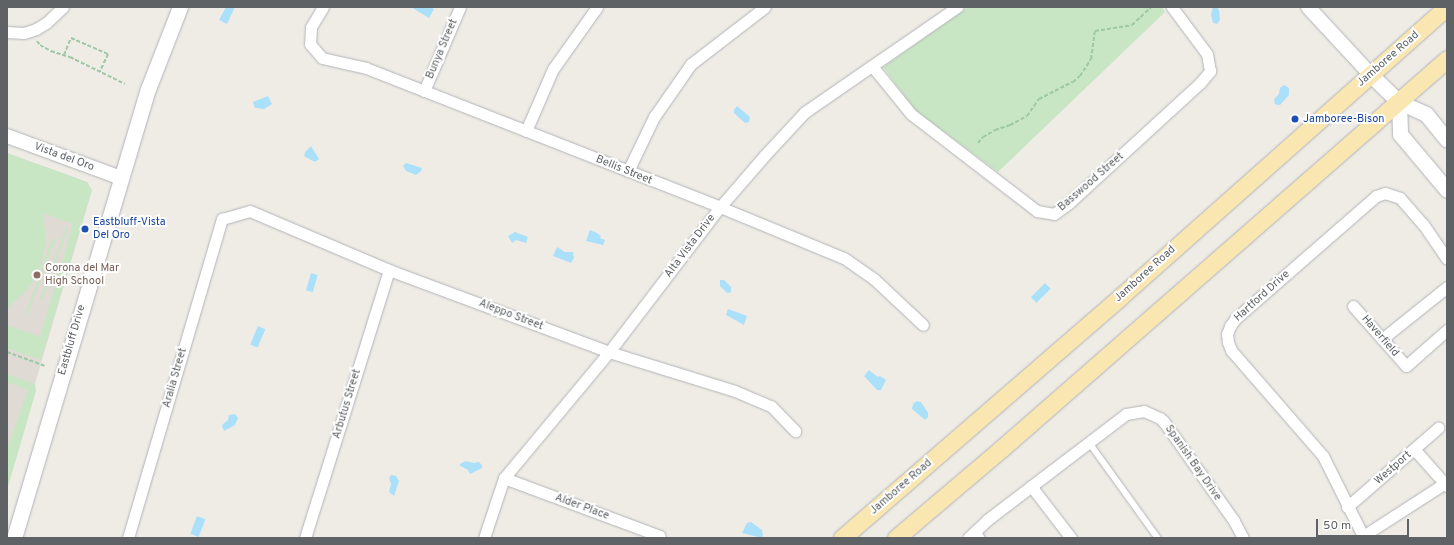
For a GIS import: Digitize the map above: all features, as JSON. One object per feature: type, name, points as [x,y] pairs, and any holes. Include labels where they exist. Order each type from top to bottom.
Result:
[{"type":"main road","name":"Eastbluff Drive","points":[[14,538],[148,89],[180,7]]},
{"type":"main road","name":"Jamboree Road","points":[[842,538],[1120,297],[1447,7]]},
{"type":"main road","points":[[896,538],[1013,439],[1447,59]]},
{"type":"main road","points":[[1370,74],[1399,102],[1426,114],[1447,140]]},
{"type":"main road","points":[[1399,102],[1400,134],[1447,190]]},
{"type":"street","points":[[7,34],[24,33],[36,29],[46,23],[63,7]]},
{"type":"street","name":"Bellis Street","points":[[324,7],[311,27],[310,44],[322,58],[366,68],[424,90],[720,207],[844,258],[874,279],[924,325]]},
{"type":"street","name":"Bunya Street","points":[[424,90],[460,7]]},
{"type":"street","points":[[526,131],[553,69],[597,7]]},
{"type":"street","points":[[628,171],[654,116],[691,64],[765,7]]},
{"type":"street","name":"Alta Vista Drive","points":[[484,538],[504,478],[609,352],[720,207],[764,156],[805,112],[957,7]]},
{"type":"street","name":"Basswood Street","points":[[872,66],[911,114],[1037,211],[1054,214],[1200,83],[1210,71],[1207,54],[1172,7]]},
{"type":"street","points":[[1308,7],[1370,74]]},
{"type":"street","name":"Vista del Oro","points":[[7,136],[121,178]]},
{"type":"street","name":"Hartford Drive","points":[[1364,537],[1319,451],[1231,350],[1227,334],[1230,326],[1246,309],[1376,196],[1392,194],[1400,198],[1423,224],[1447,259]]},
{"type":"street","name":"Aleppo Street","points":[[222,219],[250,211],[389,270],[609,352],[735,391],[771,406],[795,431]]},
{"type":"street","name":"Aralia Street","points":[[128,538],[222,219]]},
{"type":"street","name":"Arbutus Street","points":[[305,538],[389,270]]},
{"type":"street","points":[[1382,339],[1447,287]]},
{"type":"street","name":"Haverfield","points":[[1353,306],[1406,366],[1447,330]]},
{"type":"street","name":"Spanish Bay Drive","points":[[968,538],[979,534],[987,520],[1126,414],[1144,411],[1160,418],[1229,515],[1243,538]]},
{"type":"street","name":"Westport","points":[[1348,508],[1438,428]]},
{"type":"street","points":[[1364,537],[1446,484],[1414,449]]},
{"type":"street","name":"Alder Place","points":[[504,478],[660,536]]},
{"type":"street","points":[[1031,486],[1071,538]]},
{"type":"lane","points":[[1089,442],[1158,538]]},
{"type":"path","points":[[978,143],[983,137],[995,130],[1010,125],[1027,116],[1040,99],[1073,82],[1080,76],[1091,59],[1095,31],[1132,25],[1151,7]]},
{"type":"path","points":[[35,38],[40,45],[45,48],[100,71],[125,84]]},
{"type":"path","points":[[64,55],[71,38],[108,54],[100,71]]},
{"type":"path","points":[[7,352],[45,366]]},
{"type":"shaded area","name":"Corona del Mar High School","points":[[7,153],[87,182],[92,190],[7,479]]},
{"type":"green space","points":[[968,7],[1162,7],[1165,12],[998,172],[915,110],[883,67]]},
{"type":"green space","name":"Corona del Mar High School","points":[[7,153],[87,182],[92,190],[41,360],[7,348],[7,325],[40,337],[73,224],[43,213],[46,241],[41,265],[29,288],[7,309]]},
{"type":"green space","points":[[67,226],[69,226],[42,300],[40,299]]},
{"type":"green space","points":[[52,239],[55,240],[28,314],[26,313]]},
{"type":"green space","points":[[7,374],[35,384],[36,391],[7,490],[7,449],[28,390],[7,382]]},
{"type":"water","points":[[226,7],[235,7],[227,24],[219,20]]},
{"type":"water","points":[[411,7],[430,7],[434,9],[429,18]]},
{"type":"water","points":[[1213,7],[1217,7],[1219,10],[1220,20],[1217,24],[1213,23],[1211,15]]},
{"type":"water","points":[[1284,85],[1289,88],[1289,95],[1280,105],[1277,105],[1275,104],[1274,99],[1279,94],[1280,88]]},
{"type":"water","points":[[268,96],[272,104],[264,109],[255,108],[253,102]]},
{"type":"water","points":[[737,106],[750,117],[749,122],[745,123],[734,113]]},
{"type":"water","points":[[311,146],[319,159],[315,162],[304,156],[305,152]]},
{"type":"water","points":[[406,163],[422,168],[421,171],[416,175],[406,171],[403,166]]},
{"type":"water","points":[[590,230],[597,233],[601,236],[600,238],[605,240],[603,245],[586,241]]},
{"type":"water","points":[[515,232],[528,237],[526,243],[516,240],[512,243],[508,236]]},
{"type":"water","points":[[557,247],[565,252],[573,252],[574,258],[571,263],[553,256]]},
{"type":"water","points":[[311,273],[318,275],[313,292],[306,290]]},
{"type":"water","points":[[720,280],[724,280],[731,287],[731,292],[727,293],[720,286]]},
{"type":"water","points":[[1045,283],[1051,289],[1037,303],[1031,297]]},
{"type":"water","points":[[728,309],[747,316],[744,325],[726,315]]},
{"type":"water","points":[[258,326],[265,329],[258,348],[250,344]]},
{"type":"water","points":[[869,370],[878,377],[880,376],[886,380],[881,390],[877,390],[864,376]]},
{"type":"water","points":[[917,401],[921,402],[928,413],[928,417],[925,420],[912,409],[913,404]]},
{"type":"water","points":[[235,414],[238,418],[235,425],[224,431],[222,426],[223,424],[228,420],[229,415]]},
{"type":"water","points":[[465,461],[474,463],[479,462],[482,465],[482,468],[470,474],[468,470],[459,465]]},
{"type":"water","points":[[391,475],[396,476],[399,481],[394,496],[389,492],[391,484],[389,478]]},
{"type":"water","points":[[197,516],[205,519],[199,537],[190,534]]},
{"type":"water","points":[[751,522],[762,530],[762,538],[742,533],[747,523]]},
{"type":"place","name":"Jamboree-Bison","points":[[1295,119]]},
{"type":"place","name":"Eastbluff-Vista Del Oro","points":[[85,229]]},
{"type":"place","name":"Corona del Mar High School","points":[[37,275]]}]
